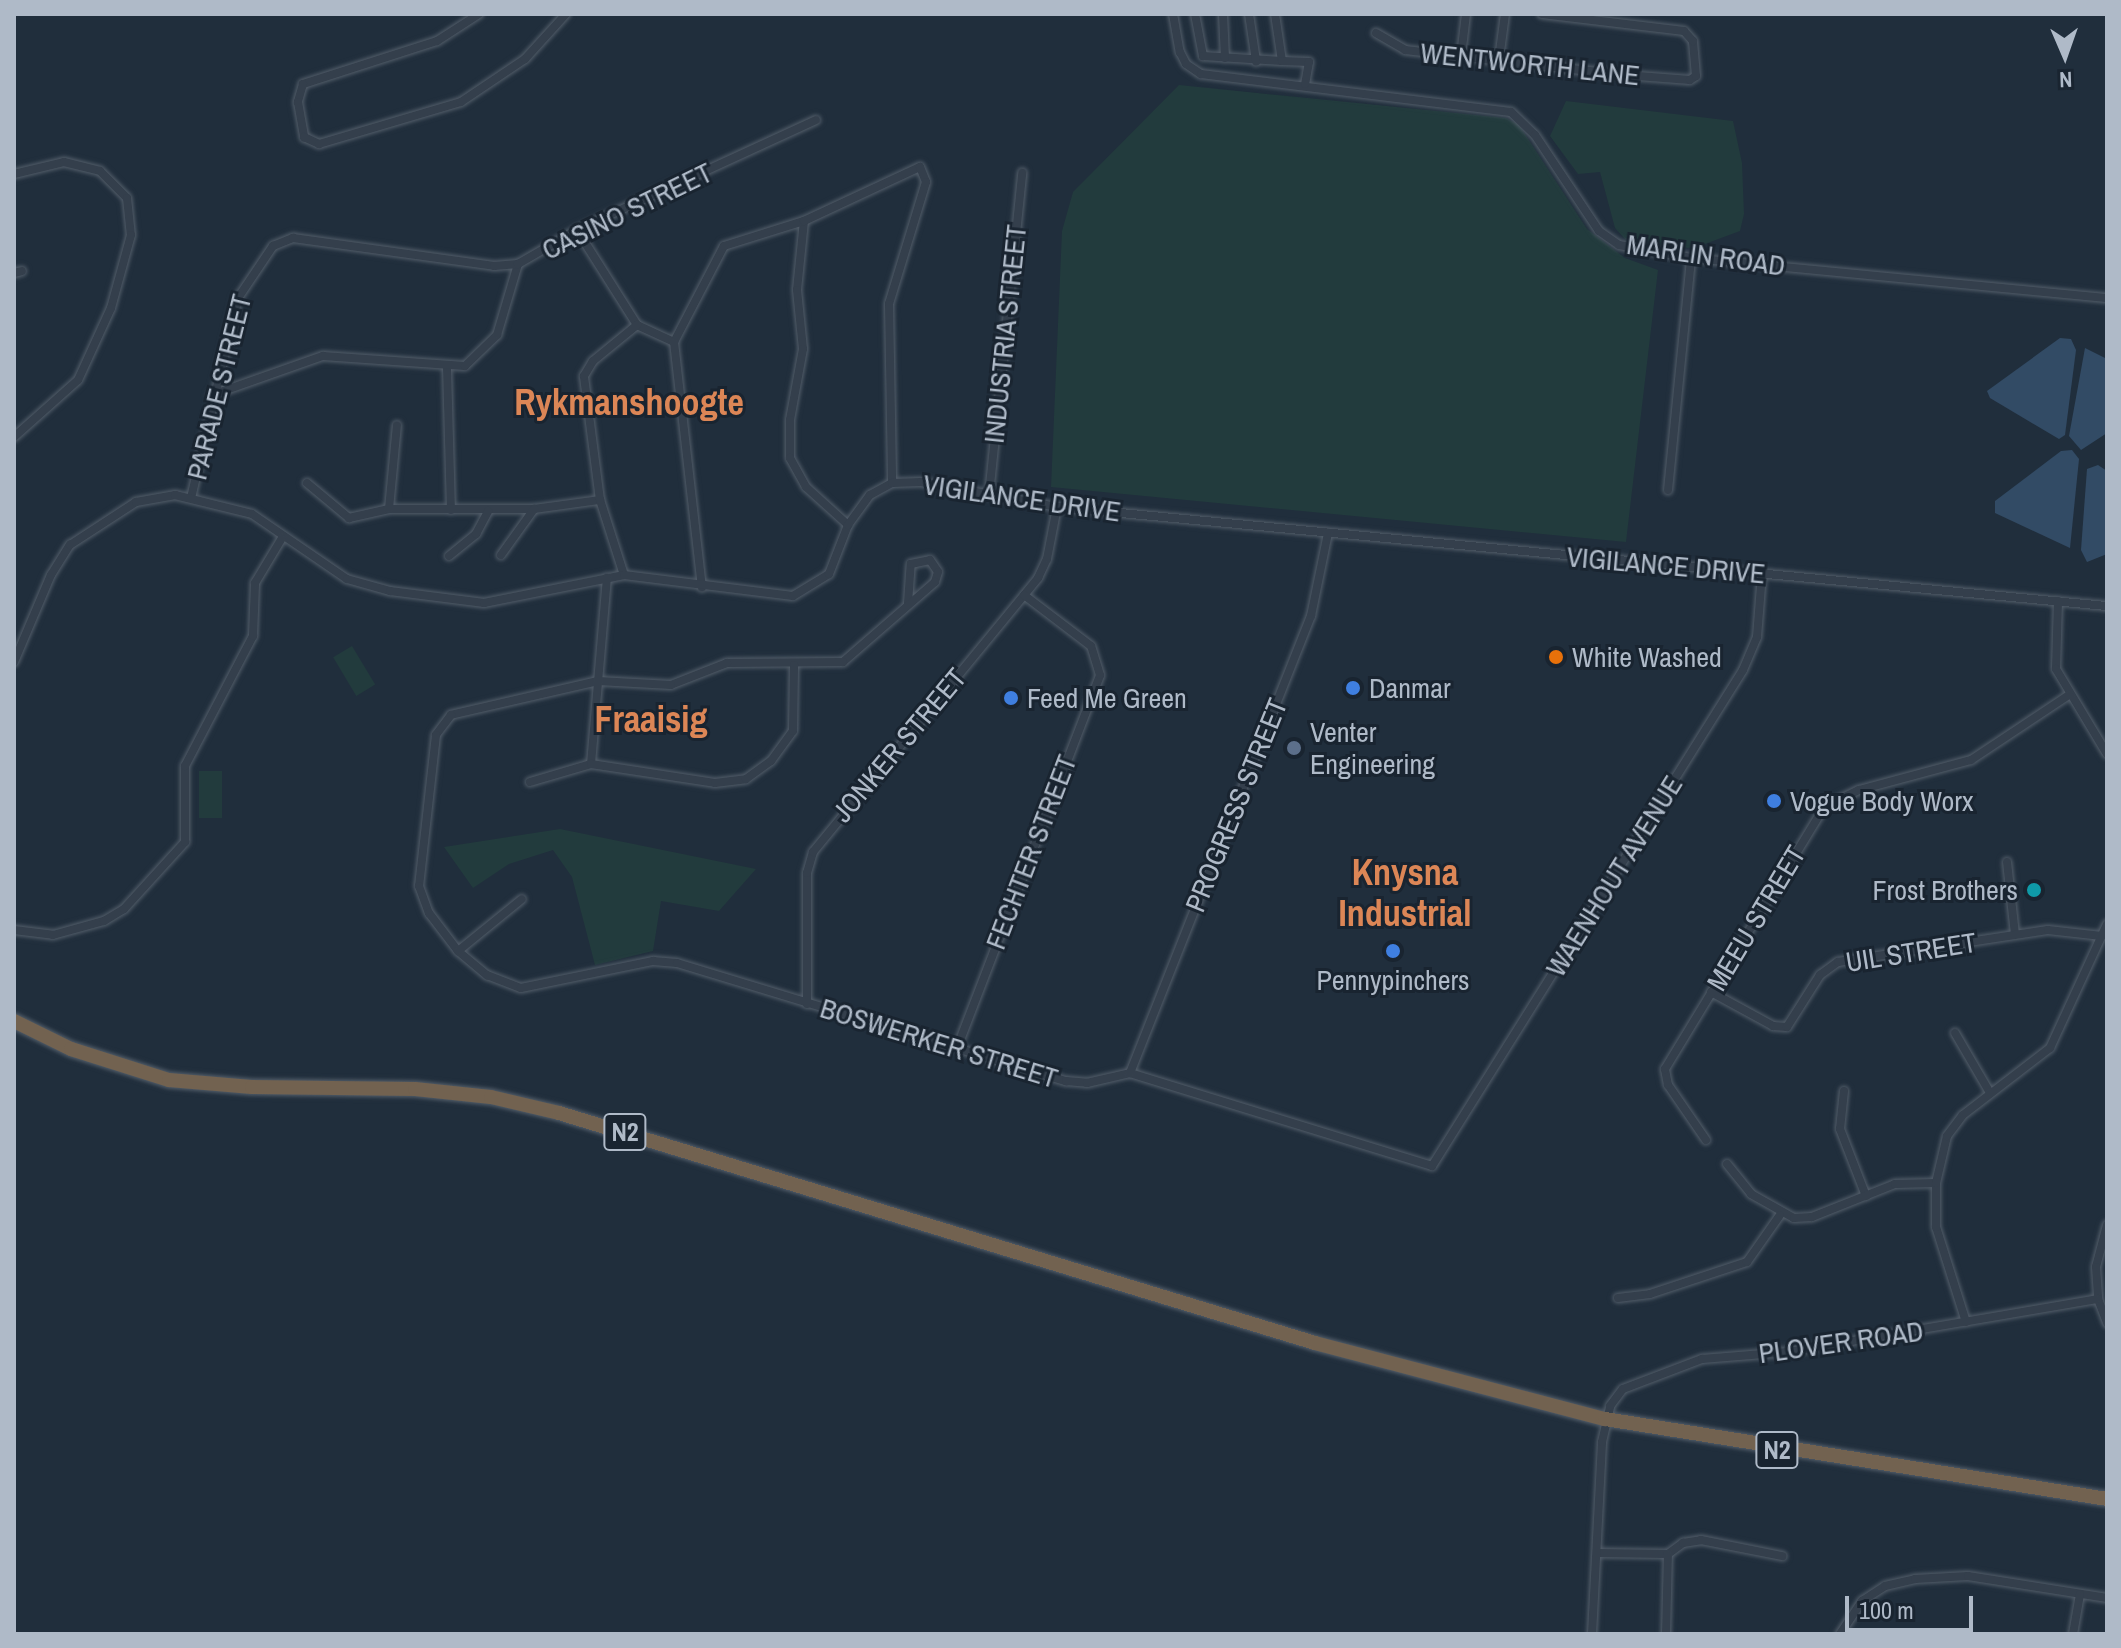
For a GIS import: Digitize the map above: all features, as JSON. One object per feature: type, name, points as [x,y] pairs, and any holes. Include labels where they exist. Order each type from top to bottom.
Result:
[{"type":"highway","name":"N2","points":[[14,1021],[95,1058],[169,1080],[252,1087],[428,1090],[559,1113],[1315,1343],[1605,1419],[2107,1499]]},
{"type":"street","points":[[479,14],[422,47],[303,84],[298,102],[304,137],[319,144],[461,102],[525,59],[566,14]]},
{"type":"street","name":"MARLIN ROAD","points":[[1173,14],[1180,52],[1192,69],[1511,112],[1535,135],[1599,231],[1619,245],[1691,258],[2107,298]]},
{"type":"street","points":[[1195,14],[1200,54],[1256,61],[1309,62],[1305,84]]},
{"type":"street","points":[[1223,14],[1225,58]]},
{"type":"street","points":[[1249,14],[1256,61]]},
{"type":"street","points":[[1275,14],[1282,61]]},
{"type":"street","points":[[1461,56],[1466,14]]},
{"type":"street","points":[[1499,59],[1505,14]]},
{"type":"street","points":[[1542,14],[1614,18]]},
{"type":"street","name":"WENTWORTH LANE","points":[[1376,33],[1396,48],[1690,80],[1696,73],[1693,41],[1681,30],[1614,18]]},
{"type":"street","name":"CASINO STREET","points":[[447,368],[465,366],[490,347],[518,264],[577,230],[816,120]]},
{"type":"street","points":[[14,174],[64,162],[100,171],[127,198],[131,235],[111,308],[78,380],[14,437]]},
{"type":"street","points":[[702,587],[674,342],[724,246],[804,221],[915,167],[923,170],[926,182],[889,304],[892,483]]},
{"type":"street","name":"INDUSTRIA STREET","points":[[989,495],[1022,173]]},
{"type":"street","points":[[804,221],[797,290],[803,349],[790,420],[790,458],[806,487],[848,525]]},
{"type":"street","points":[[577,230],[637,325],[674,342]]},
{"type":"street","name":"PARADE STREET","points":[[191,498],[212,395],[238,298],[255,266],[282,241],[293,238],[494,266],[518,264]]},
{"type":"street","points":[[1668,490],[1691,258]]},
{"type":"street","points":[[624,575],[600,500],[584,376],[593,361],[637,325]]},
{"type":"street","points":[[212,395],[323,356],[447,368],[451,510]]},
{"type":"street","points":[[389,509],[397,425]]},
{"type":"street","name":"VIGILANCE DRIVE","points":[[14,662],[51,575],[70,545],[136,502],[175,495],[236,506],[347,579],[414,596],[505,602],[624,575],[776,596],[807,591],[837,561],[848,525],[870,495],[892,483],[921,482],[1057,507],[2107,606]]},
{"type":"street","points":[[307,483],[344,517],[389,509],[488,511],[534,509],[600,500]]},
{"type":"street","name":"JONKER STREET","points":[[807,1004],[807,873],[813,852],[1024,595],[1047,559],[1057,507]]},
{"type":"street","points":[[501,555],[534,509]]},
{"type":"street","points":[[449,556],[476,534],[488,511]]},
{"type":"street","name":"PROGRESS STREET","points":[[1130,1073],[1311,616],[1328,533]]},
{"type":"street","points":[[14,930],[53,935],[104,921],[124,909],[185,842],[185,766],[253,636],[255,583],[282,538]]},
{"type":"street","points":[[598,681],[661,686],[727,663],[794,665],[843,662],[935,582],[938,572],[930,560],[911,564],[908,603]]},
{"type":"street","name":"WAENHOUT AVENUE","points":[[1432,1166],[1743,670],[1757,637],[1762,574]]},
{"type":"street","points":[[591,764],[607,578]]},
{"type":"street","name":"FECHTER STREET","points":[[957,1048],[1100,675],[1091,646],[1024,595]]},
{"type":"street","points":[[2058,601],[2054,660],[2069,695],[2107,754]]},
{"type":"street","points":[[530,782],[591,764],[715,783],[746,779],[771,761],[793,731],[794,665]]},
{"type":"street","name":"BOSWERKER STREET","points":[[598,681],[519,696],[451,715],[441,723],[419,886],[429,913],[458,951],[487,975],[521,988],[653,961],[677,963],[1079,1084],[1130,1073],[1432,1166]]},
{"type":"street","name":"MEEU STREET","points":[[1706,1140],[1668,1085],[1665,1069],[1824,807],[1859,790],[1971,760],[2069,695]]},
{"type":"street","points":[[2007,862],[2015,934]]},
{"type":"street","points":[[458,951],[522,899]]},
{"type":"street","points":[[1966,1322],[1936,1227],[1936,1183],[1952,1125],[2050,1048],[2107,924]]},
{"type":"street","name":"UIL STREET","points":[[1711,992],[1773,1026],[1787,1027],[1820,975],[1838,962],[2015,934],[2062,930],[2102,936]]},
{"type":"street","points":[[1955,1033],[1990,1093]]},
{"type":"street","points":[[1844,1091],[1840,1129],[1866,1196]]},
{"type":"street","points":[[1727,1164],[1751,1194],[1780,1215],[1812,1217],[1908,1181],[1936,1183]]},
{"type":"street","points":[[1618,1298],[1650,1294],[1747,1262],[1780,1215]]},
{"type":"street","points":[[2107,1225],[2097,1255],[2098,1299],[2107,1323]]},
{"type":"street","name":"PLOVER ROAD","points":[[1605,1419],[1623,1389],[1673,1366],[2098,1299]]},
{"type":"street","points":[[1592,1634],[1605,1419]]},
{"type":"street","points":[[1597,1553],[1668,1554],[1683,1543],[1701,1540],[1782,1556]]},
{"type":"street","points":[[1666,1634],[1668,1554]]},
{"type":"street","points":[[1840,1634],[1862,1601],[1885,1586],[1915,1579],[1968,1576],[2107,1598]]},
{"type":"street","points":[[2073,1634],[2080,1595]]},
{"type":"green space","points":[[1179,85],[1506,118],[1519,125],[1587,229],[1625,258],[1658,270],[1626,542],[1051,487],[1062,231],[1073,192]]},
{"type":"green space","points":[[1566,101],[1733,121],[1742,163],[1744,214],[1740,231],[1694,248],[1645,246],[1625,239],[1615,228],[1600,172],[1578,174],[1550,136]]},
{"type":"green space","points":[[352,646],[375,685],[356,696],[333,657]]},
{"type":"green space","points":[[199,771],[222,771],[222,818],[199,818]]},
{"type":"green space","points":[[560,829],[756,869],[719,911],[661,901],[653,951],[595,965],[572,877],[553,850],[509,864],[473,888],[444,847]]},
{"type":"water","points":[[2060,338],[2071,339],[2076,350],[2065,435],[2059,439],[1990,398],[1987,391]]},
{"type":"water","points":[[2085,348],[2107,359],[2107,433],[2081,450],[2069,436]]},
{"type":"water","points":[[2072,450],[2079,459],[2070,548],[1995,513],[1995,501],[2061,451]]},
{"type":"water","points":[[2098,465],[2107,471],[2107,554],[2087,562],[2081,550],[2087,469]]},
{"type":"place","name":"White Washed","points":[[1556,657]]},
{"type":"place","name":"Danmar","points":[[1353,688]]},
{"type":"place","name":"Feed Me Green","points":[[1011,698]]},
{"type":"place","name":"Venter Engineering","points":[[1294,748]]},
{"type":"place","name":"Vogue Body Worx","points":[[1774,801]]},
{"type":"place","name":"Frost Brothers","points":[[2034,890]]},
{"type":"place","name":"Pennypinchers","points":[[1393,951]]},
{"type":"district","name":"Rykmanshoogte","points":[[629,403]]},
{"type":"district","name":"Fraaisig","points":[[651,720]]},
{"type":"district","name":"Knysna Industrial","points":[[1405,892]]}]
